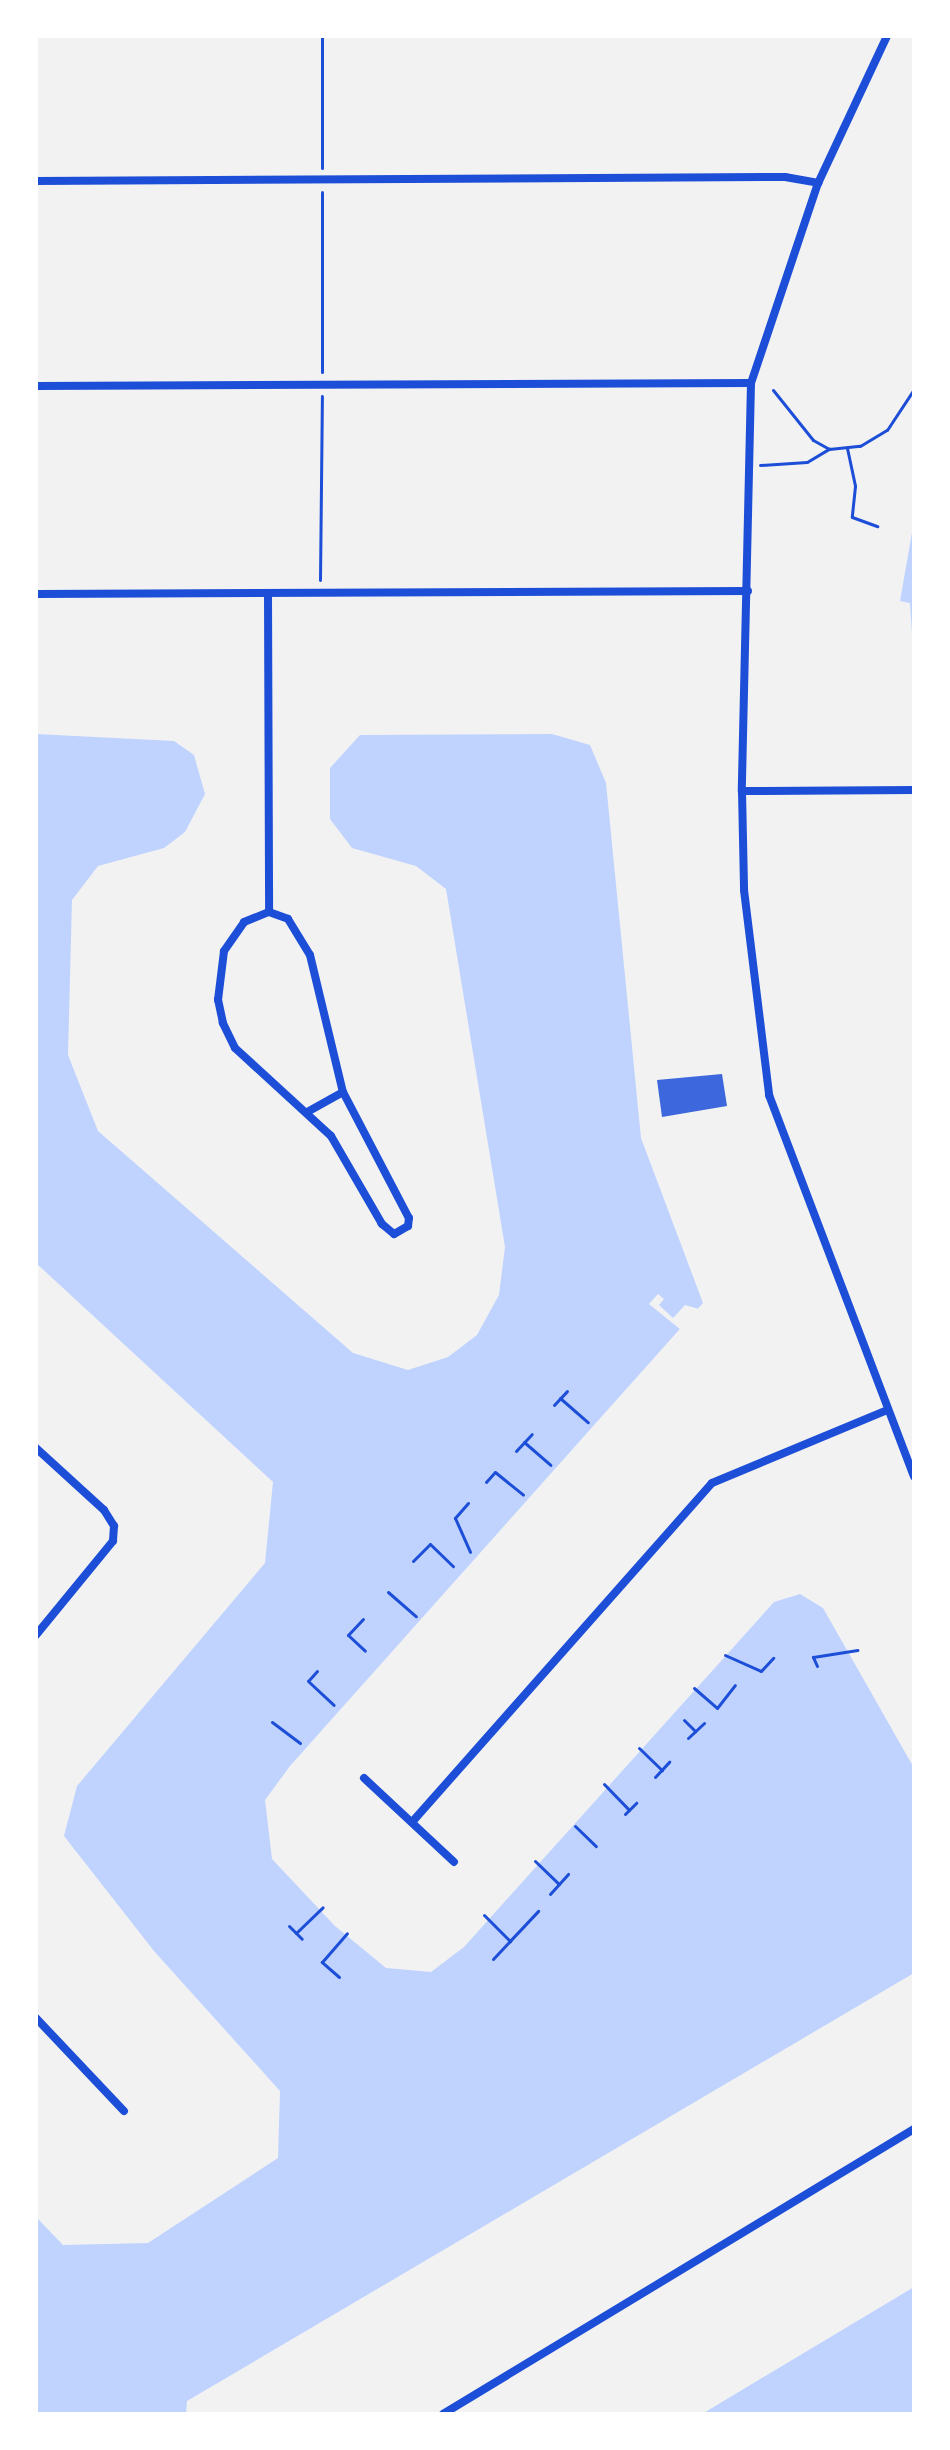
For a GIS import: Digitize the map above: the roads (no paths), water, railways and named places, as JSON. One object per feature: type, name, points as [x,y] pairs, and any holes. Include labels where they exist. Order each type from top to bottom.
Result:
[{"type":"street","points":[[887,36],[818,183],[751,383],[742,791],[745,904],[769,1095],[885,1411],[914,1476]]},
{"type":"street","points":[[36,181],[785,177],[818,183]]},
{"type":"street","points":[[36,386],[751,383]]},
{"type":"street","points":[[36,594],[748,591]]},
{"type":"street","points":[[268,594],[269,912]]},
{"type":"street","points":[[742,791],[914,790]]},
{"type":"street","points":[[269,912],[288,919],[310,955],[343,1092],[409,1218],[408,1226],[394,1234],[382,1224],[331,1136],[309,1111],[235,1048],[218,1000],[224,951],[244,922],[269,912]]},
{"type":"street","points":[[309,1111],[343,1092]]},
{"type":"street","points":[[413,1821],[712,1483],[885,1411]]},
{"type":"street","points":[[36,1448],[104,1510],[114,1526],[113,1541],[36,1635]]},
{"type":"street","points":[[364,1778],[454,1862]]},
{"type":"street","points":[[36,2018],[124,2111]]},
{"type":"street","points":[[443,2414],[914,2129]]},
{"type":"water","points":[[914,521],[914,663],[910,603],[900,601]]},
{"type":"water","points":[[36,734],[174,741],[194,755],[205,794],[185,832],[164,848],[98,866],[72,900],[68,1055],[98,1131],[353,1353],[408,1370],[448,1357],[477,1335],[499,1295],[505,1247],[446,889],[416,866],[352,848],[330,819],[330,768],[360,735],[552,734],[590,745],[606,783],[641,1138],[703,1303],[290,1766],[265,1800],[272,1859],[335,1926],[386,1968],[431,1972],[464,1947],[774,1602],[800,1594],[823,1608],[914,1768],[914,1973],[187,2401],[186,2414],[36,2414],[36,2217],[63,2245],[148,2243],[278,2158],[280,2091],[154,1951],[64,1836],[77,1786],[265,1563],[273,1482],[36,1263]]},
{"type":"water","points":[[914,2287],[914,2414],[702,2414]]}]
